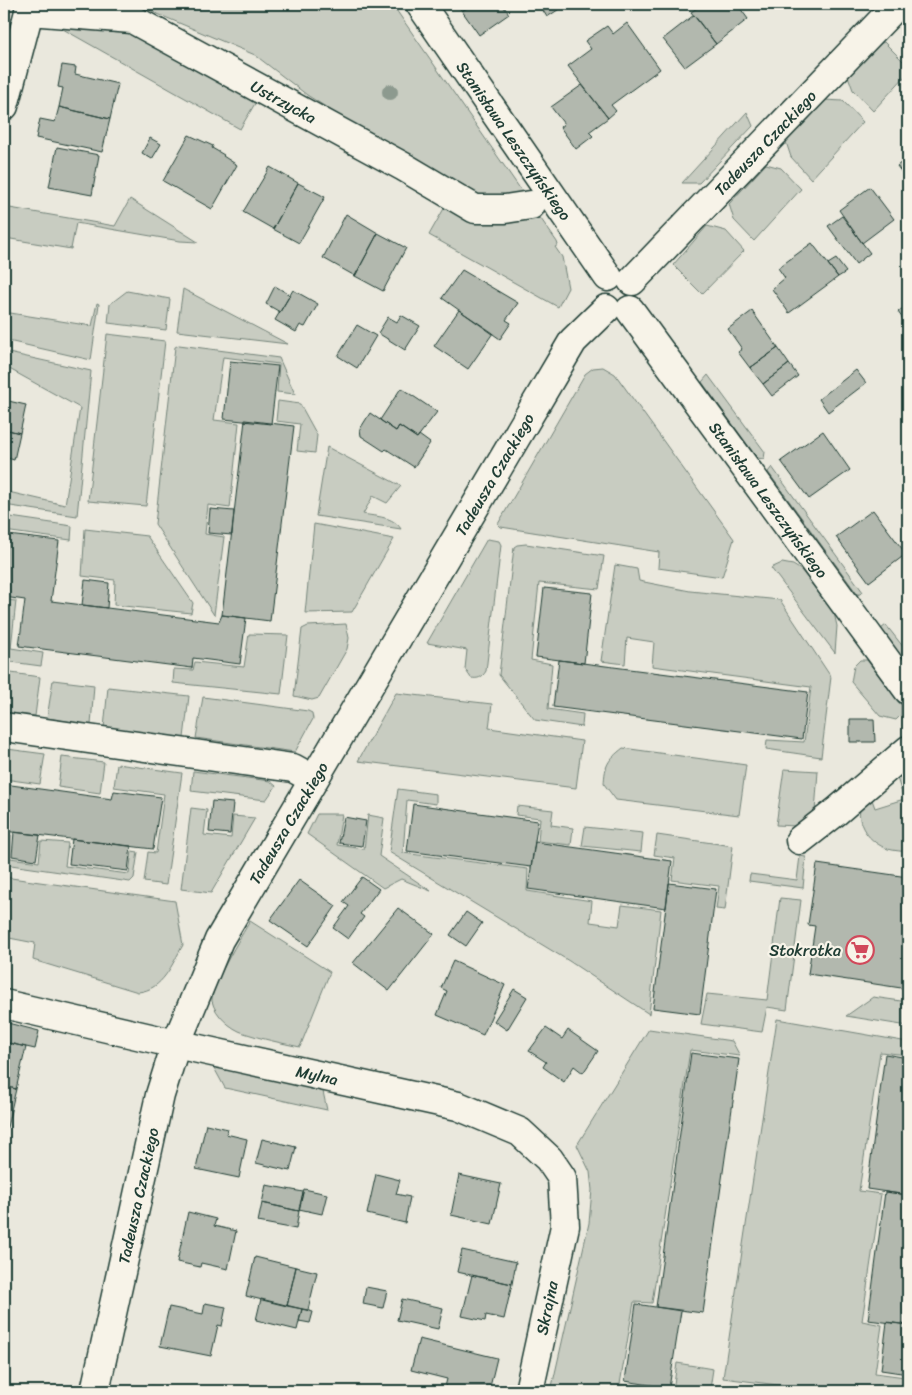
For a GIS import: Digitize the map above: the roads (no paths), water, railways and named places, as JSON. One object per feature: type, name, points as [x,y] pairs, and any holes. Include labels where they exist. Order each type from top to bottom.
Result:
[{"type":"street","name":"Stanisława Leszczyńskiego","points":[[420,4],[620,279],[638,292],[634,305],[618,310]]},
{"type":"street","name":"Tadeusza Czackiego","points":[[620,279],[898,4]]},
{"type":"street","points":[[4,106],[30,7]]},
{"type":"street","name":"Ustrzycka","points":[[30,7],[132,19],[404,167],[476,209],[505,209],[532,205]]},
{"type":"street","name":"Stanisława Leszczyńskiego","points":[[620,279],[600,286],[599,299],[618,310],[661,354],[908,690]]},
{"type":"street","name":"Tadeusza Czackiego","points":[[95,1391],[160,1095],[176,1044],[219,940],[573,341],[618,310]]},
{"type":"street","points":[[4,727],[293,768],[313,779]]},
{"type":"street","points":[[800,840],[908,750]]},
{"type":"street","name":"Mylna","points":[[4,1004],[458,1106],[520,1132],[549,1159],[562,1178],[565,1226]]},
{"type":"street","name":"Skrajna","points":[[529,1391],[565,1226]]},
{"type":"place","name":"Stokrotka","points":[[860,950]]}]
